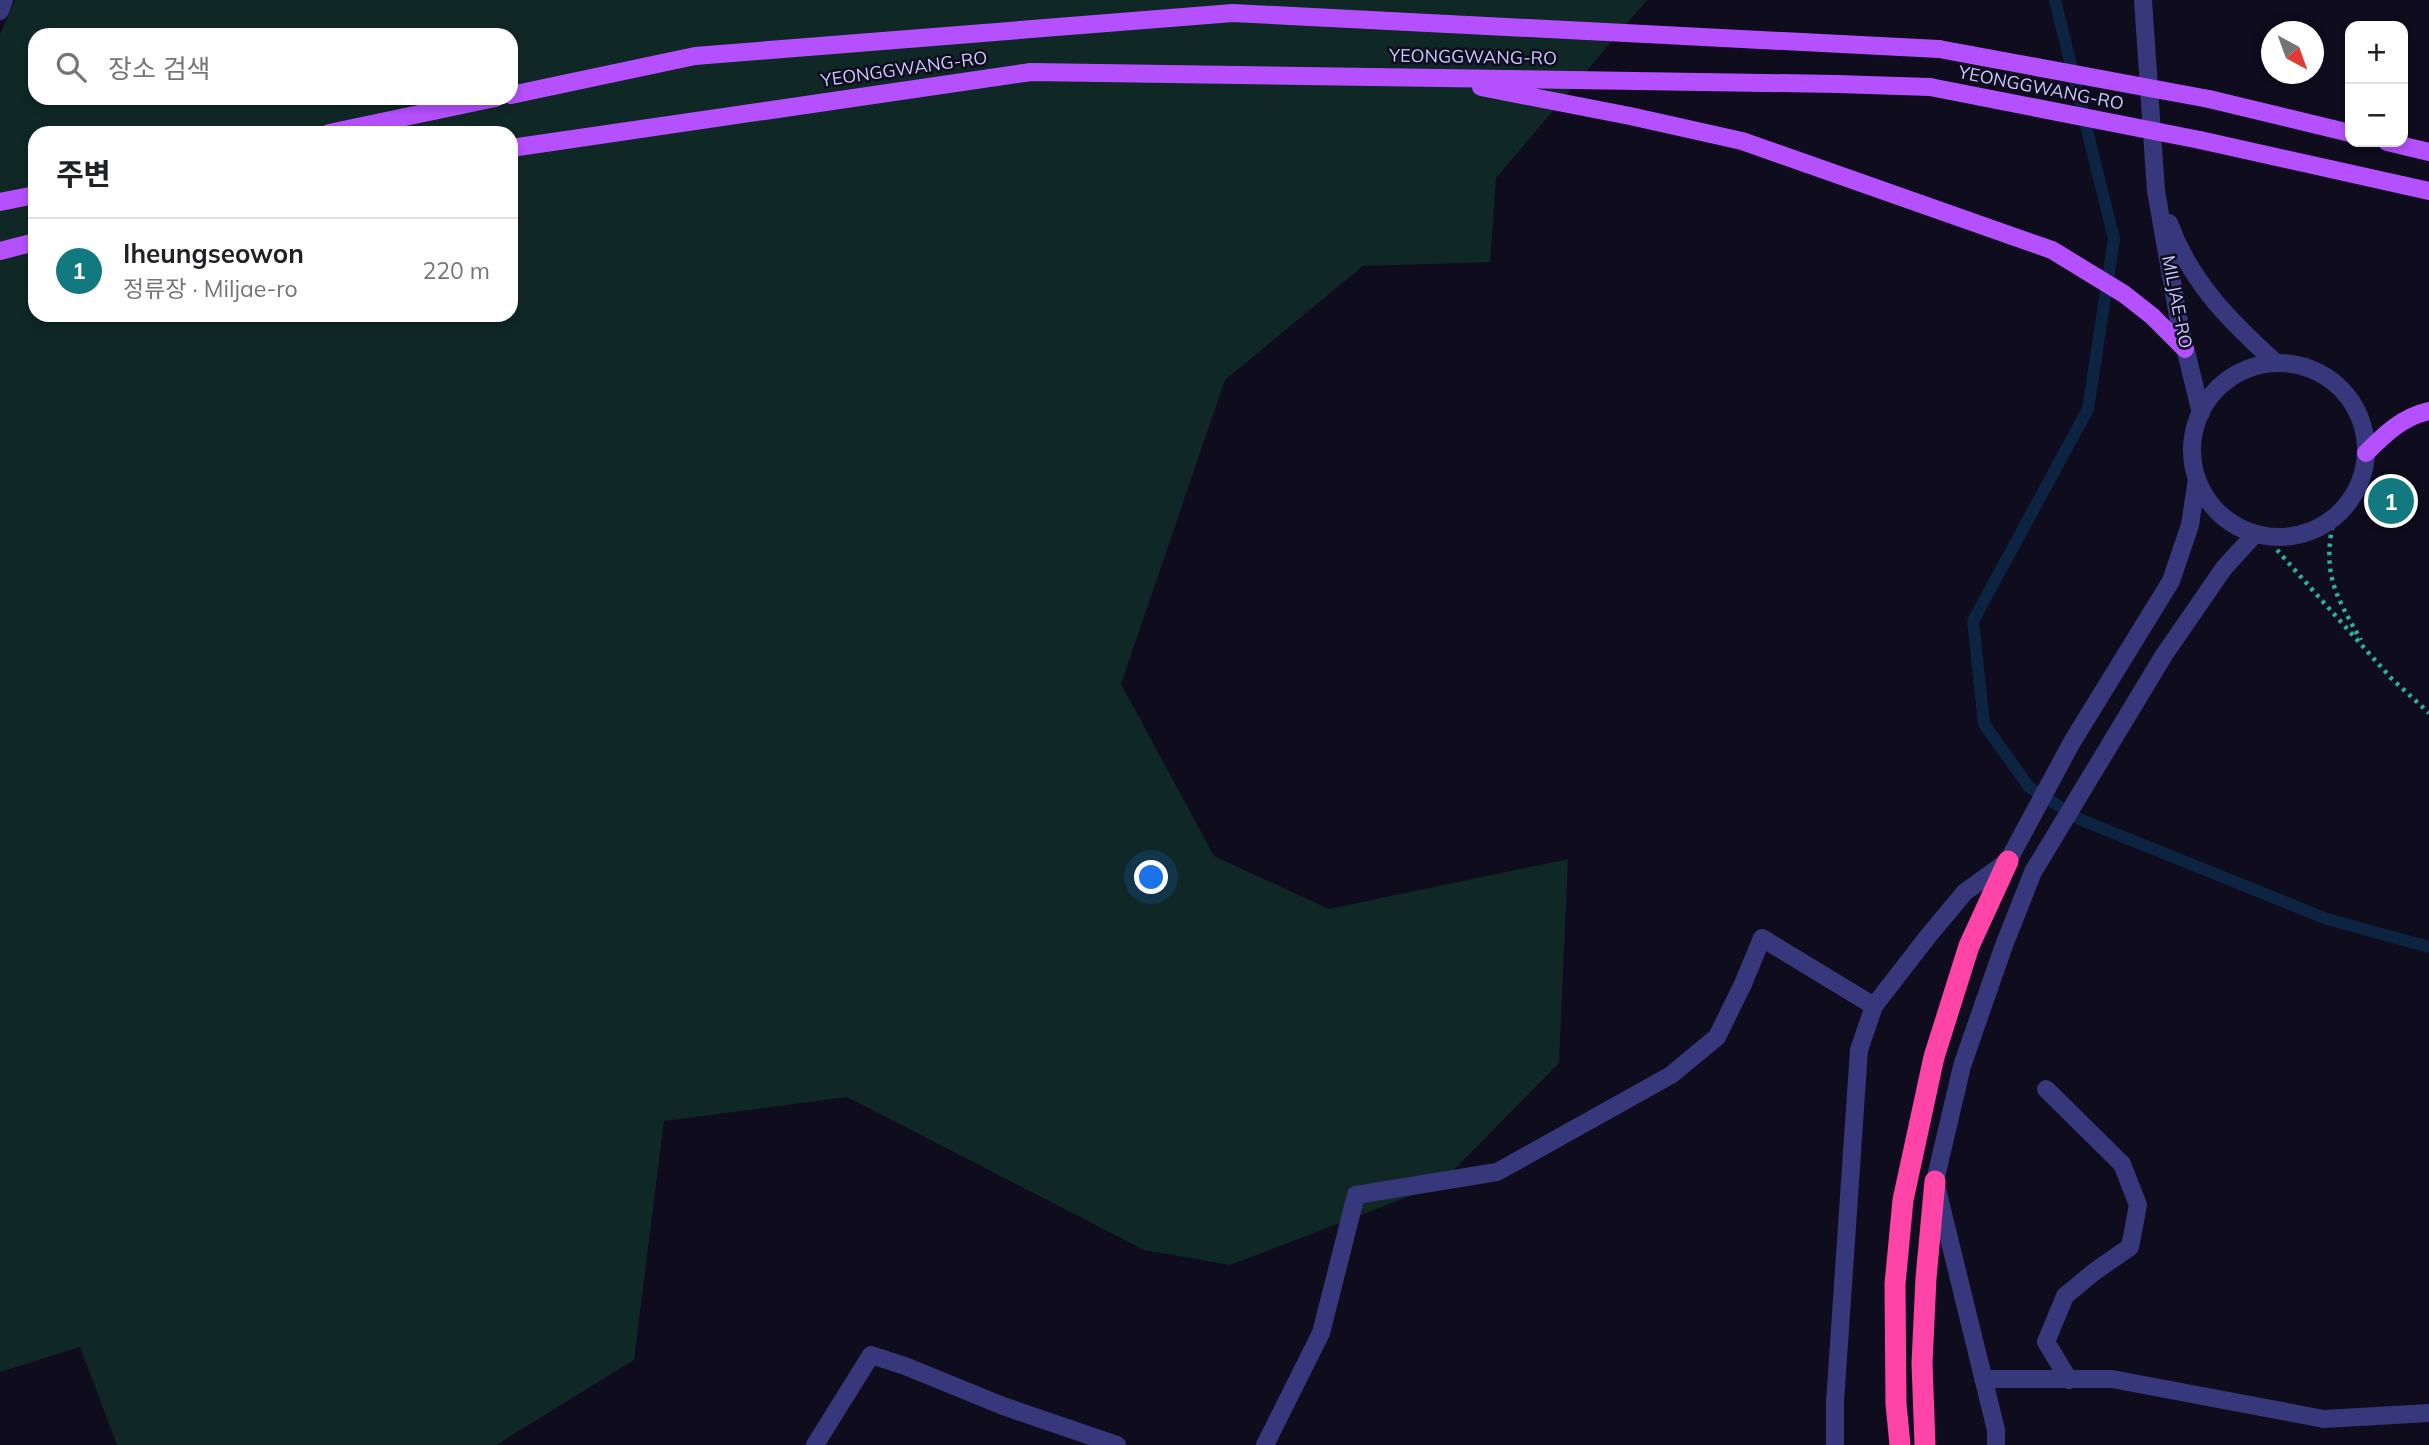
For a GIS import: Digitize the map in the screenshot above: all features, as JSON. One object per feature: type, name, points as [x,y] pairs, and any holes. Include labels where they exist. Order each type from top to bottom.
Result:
[{"type":"highway","points":[[1900,1445],[1896,1404],[1895,1284],[1903,1200],[1934,1057],[1969,946],[2007,861]]},
{"type":"highway","points":[[1925,1445],[1922,1363],[1935,1181]]},
{"type":"main road","name":"YEONGGWANG-RO","points":[[518,93],[695,56],[1233,13],[1939,49],[2209,99],[2345,132]]},
{"type":"main road","name":"YEONGGWANG-RO","points":[[518,147],[1031,72],[1838,84],[1930,87],[2200,139],[2429,191]]},
{"type":"main road","points":[[1433,78],[1630,116],[1742,141],[2052,250],[2124,294],[2152,316],[2185,349]]},
{"type":"main road","points":[[362,126],[462,105]]},
{"type":"main road","points":[[2408,147],[2429,152]]},
{"type":"main road","points":[[0,202],[28,196]]},
{"type":"main road","points":[[0,251],[28,244]]},
{"type":"main road","points":[[2366,453],[2393,427],[2429,411]]},
{"type":"street","points":[[0,11],[4,0]]},
{"type":"street","name":"MILJAE-RO","points":[[2143,0],[2157,191],[2185,349],[2201,413]]},
{"type":"street","name":"MILJAE-RO","points":[[2157,191],[2171,230],[2200,284],[2230,322],[2276,363]]},
{"type":"street","points":[[1835,1445],[1835,1402],[1859,1050],[1874,1006],[1965,892],[2007,861],[2072,742],[2171,581],[2190,526],[2197,478],[2193,446],[2195,429],[2213,394],[2231,378],[2252,367],[2276,363],[2307,368],[2322,374],[2346,394],[2361,421],[2366,453],[2360,482],[2354,495],[2334,518],[2322,526],[2300,534],[2278,537],[2259,535],[2225,519],[2213,507],[2197,478]]},
{"type":"street","points":[[1996,1445],[1996,1430],[1935,1181],[1962,1066],[2033,872],[2198,605],[2224,568],[2259,535]]},
{"type":"street","points":[[1265,1445],[1321,1333],[1356,1195],[1497,1172],[1671,1075],[1717,1037],[1762,938],[1874,1006]]},
{"type":"street","points":[[2046,1089],[2122,1164],[2138,1205],[2130,1247],[2065,1296],[2046,1342],[2069,1380]]},
{"type":"street","points":[[815,1445],[870,1355],[905,1366],[1003,1406],[1117,1445]]},
{"type":"street","points":[[1983,1379],[2112,1379],[2324,1419],[2429,1413]]},
{"type":"path","points":[[2334,518],[2328,562],[2333,585],[2342,607],[2367,650]]},
{"type":"path","points":[[2259,535],[2391,678],[2429,713]]},
{"type":"green space","points":[[15,0],[1647,0],[1496,178],[1490,262],[1363,266],[1225,380],[1121,684],[1214,856],[1329,909],[1568,859],[1559,1063],[1439,1185],[1230,1265],[1144,1250],[847,1097],[664,1121],[634,1360],[496,1445],[117,1445],[80,1347],[0,1372],[0,34]]},
{"type":"waterway","points":[[2055,0],[2114,239],[2088,409],[1973,621],[1984,724],[2029,787],[2079,819],[2327,919],[2429,947]]},
{"type":"place","name":"Iheungseowon","points":[[2391,501]]}]
